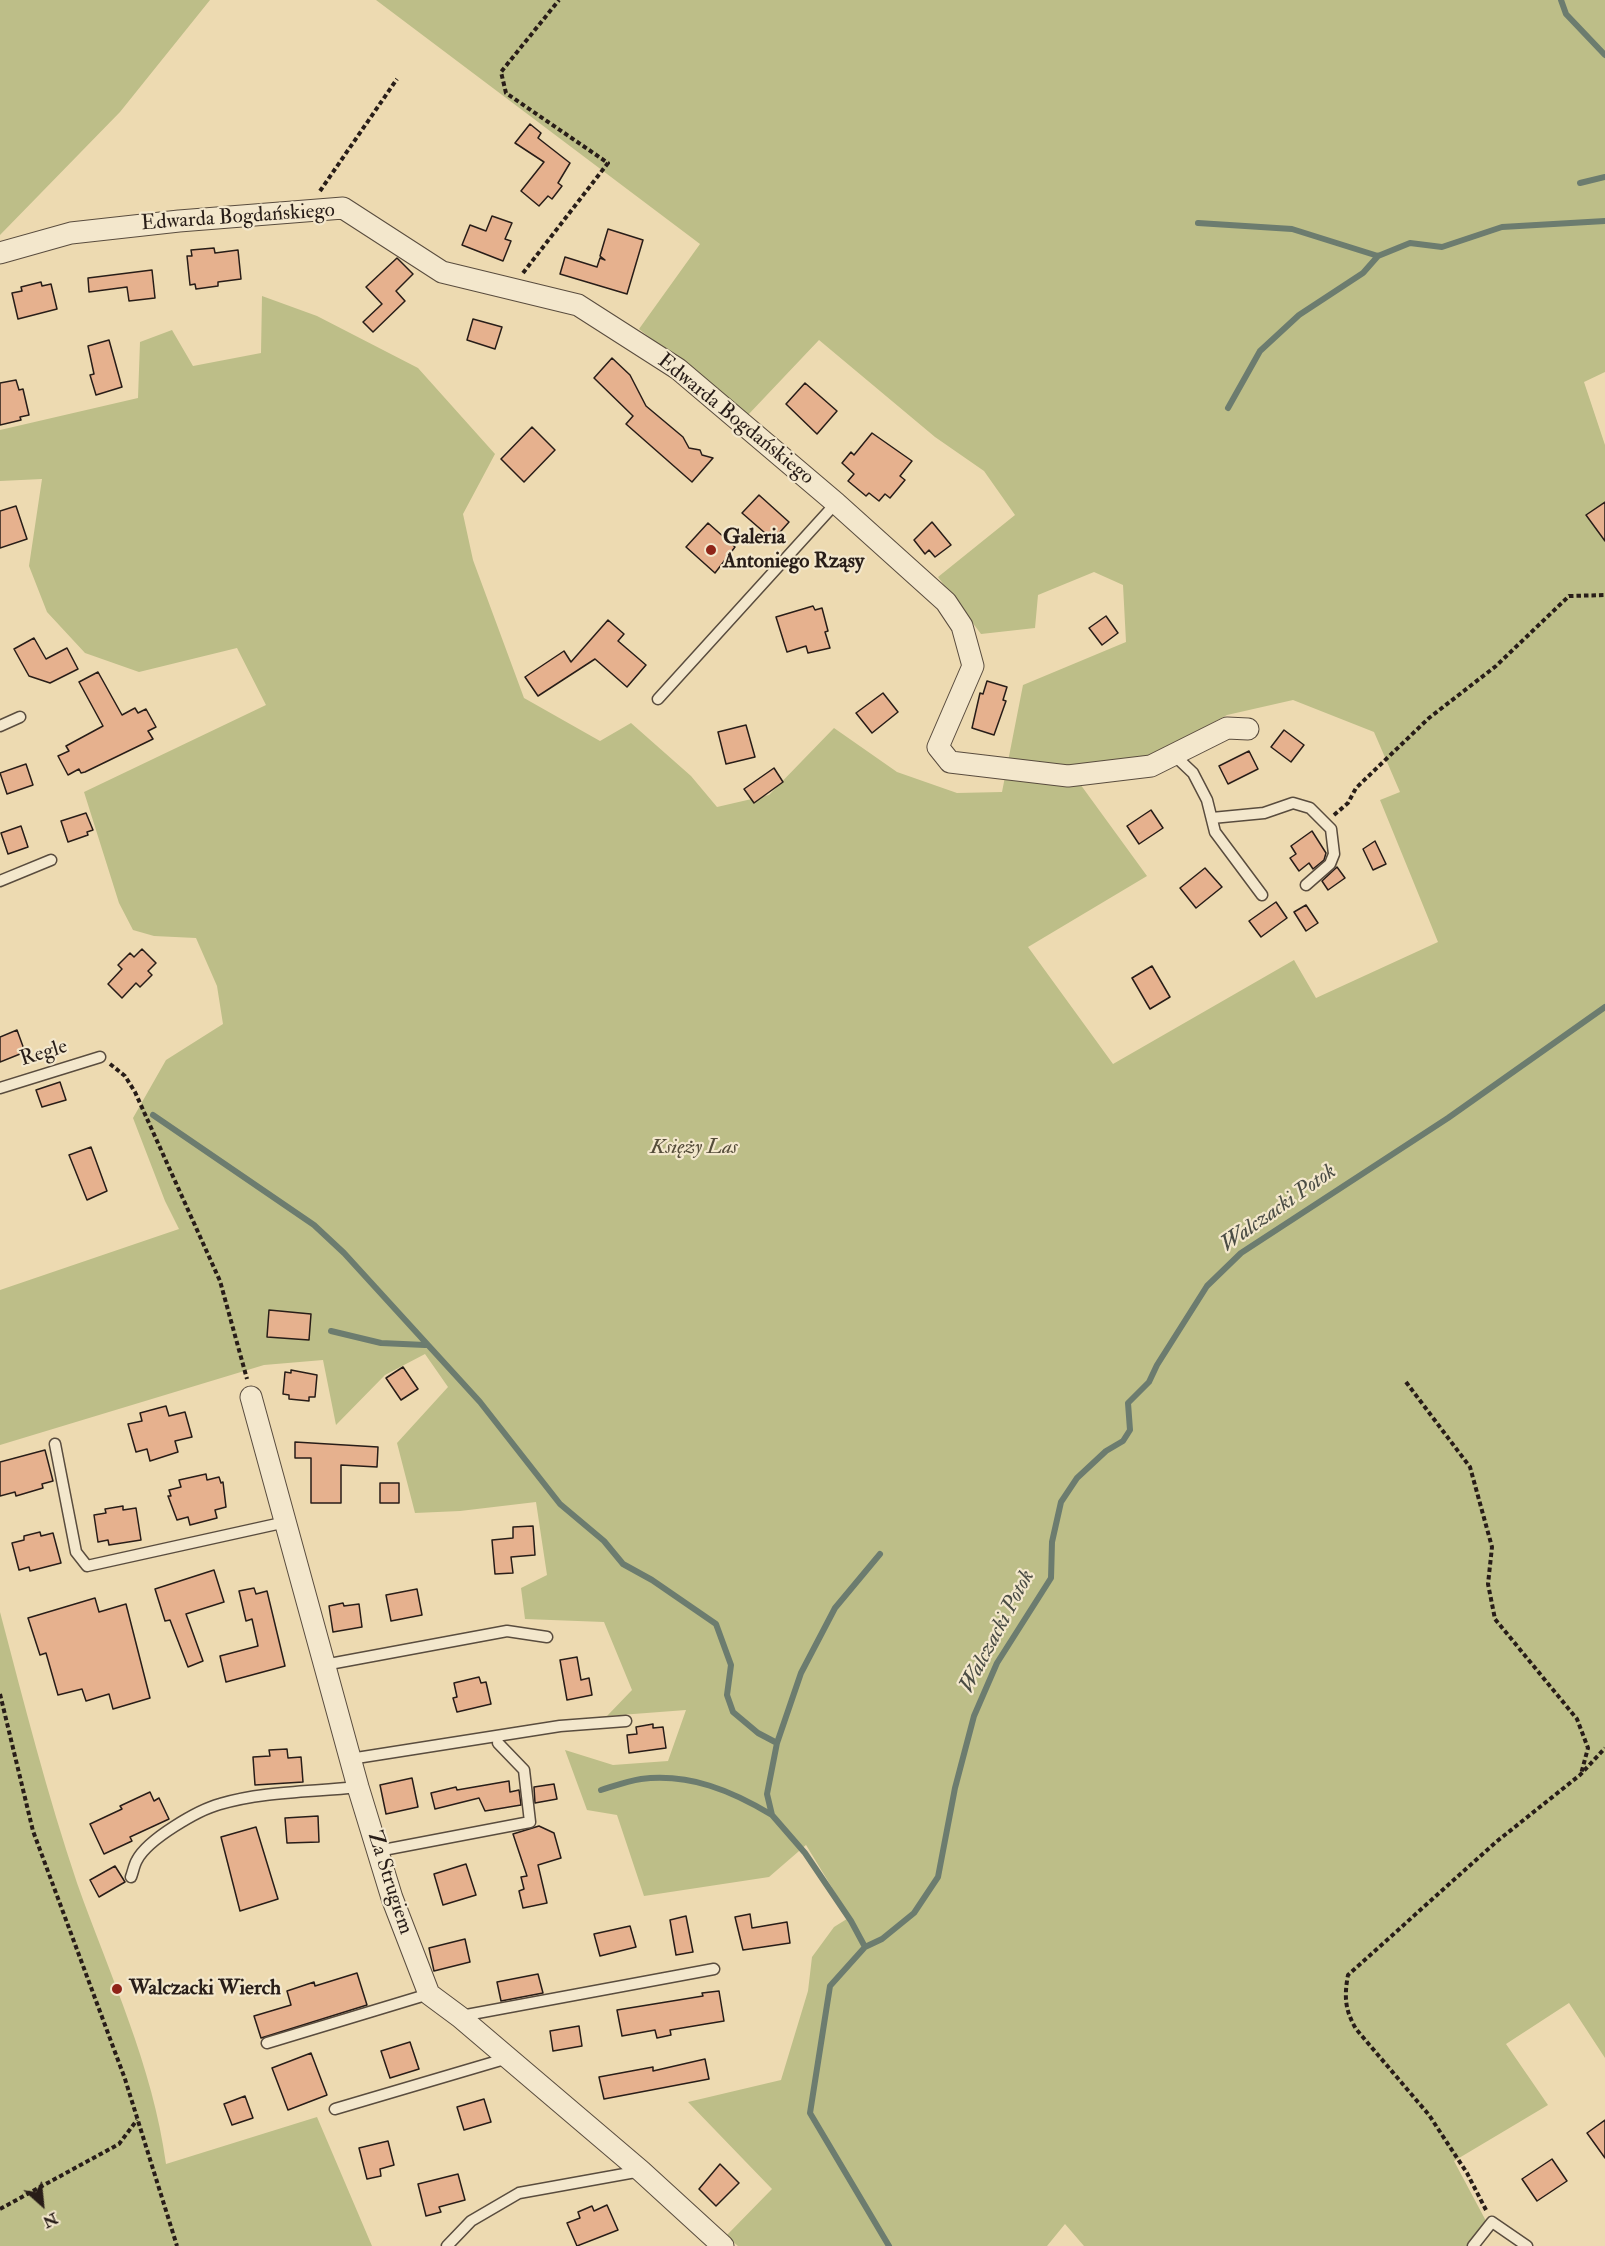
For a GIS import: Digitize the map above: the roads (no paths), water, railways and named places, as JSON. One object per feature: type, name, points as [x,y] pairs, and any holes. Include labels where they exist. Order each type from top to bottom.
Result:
[{"type":"street","name":"Edwarda Bogdańskiego","points":[[0,253],[71,233],[343,208],[442,272],[578,305],[678,369],[836,503],[946,602],[962,626],[973,666],[938,747],[950,762],[1068,776],[1151,766],[1227,728],[1248,729]]},
{"type":"street","name":"Za Strugiem","points":[[251,1397],[358,1787],[392,1898],[429,1994]]},
{"type":"street","points":[[429,1994],[460,2016],[641,2171],[723,2246]]},
{"type":"lane","points":[[658,699],[836,503]]},
{"type":"lane","points":[[0,726],[20,717]]},
{"type":"lane","points":[[1174,755],[1193,773],[1208,800],[1215,832],[1262,895]]},
{"type":"lane","points":[[1212,818],[1264,813],[1293,803],[1310,808],[1326,822],[1330,829],[1334,854],[1330,864],[1306,885]]},
{"type":"lane","points":[[0,881],[51,860]]},
{"type":"lane","name":"Regle","points":[[0,1088],[100,1057]]},
{"type":"lane","points":[[55,1444],[76,1552],[87,1566],[286,1522]]},
{"type":"lane","points":[[324,1665],[507,1631],[548,1637]]},
{"type":"lane","points":[[350,1759],[560,1726],[626,1720]]},
{"type":"lane","points":[[378,1851],[530,1821],[524,1770],[498,1743]]},
{"type":"lane","points":[[130,1877],[137,1858],[159,1838],[192,1816],[220,1804],[258,1797],[358,1787]]},
{"type":"lane","points":[[460,2016],[714,1969]]},
{"type":"lane","points":[[267,2043],[429,1994]]},
{"type":"lane","points":[[335,2109],[509,2058]]},
{"type":"lane","points":[[447,2246],[471,2221],[519,2193],[641,2171]]},
{"type":"lane","points":[[1473,2246],[1492,2222],[1527,2246]]},
{"type":"waterway","points":[[1561,0],[1566,14],[1605,55]]},
{"type":"waterway","points":[[1580,183],[1605,177]]},
{"type":"waterway","points":[[1198,223],[1292,229],[1378,256],[1410,243],[1442,247],[1502,227],[1605,221]]},
{"type":"waterway","points":[[1228,408],[1260,351],[1299,315],[1363,273],[1378,256]]},
{"type":"waterway","name":"Walczacki Potok","points":[[889,2246],[810,2113],[830,1986],[865,1947],[882,1939],[914,1913],[938,1877],[955,1788],[974,1716],[997,1663],[1051,1578],[1052,1542],[1061,1502],[1077,1478],[1106,1451],[1123,1441],[1130,1430],[1128,1403],[1149,1382],[1157,1365],[1207,1286],[1241,1253],[1448,1118],[1605,1007]]},
{"type":"waterway","points":[[153,1115],[314,1225],[344,1253],[480,1402],[560,1504],[604,1541],[623,1564],[652,1580],[716,1624],[731,1665],[727,1695],[733,1712],[758,1733],[777,1743],[767,1794],[772,1815],[805,1853],[851,1921],[865,1947]]},
{"type":"waterway","points":[[331,1331],[381,1343],[425,1345]]},
{"type":"waterway","points":[[777,1743],[801,1673],[835,1608],[880,1554]]},
{"type":"waterway","points":[[601,1790],[641,1779],[693,1781],[726,1791],[772,1815]]},
{"type":"place","name":"Galeria Antoniego Rząsy","points":[[711,550]]},
{"type":"place","name":"Walczacki Wierch","points":[[117,1989]]},
{"type":"park label","name":"Księży Las","points":[[694,1148]]}]
